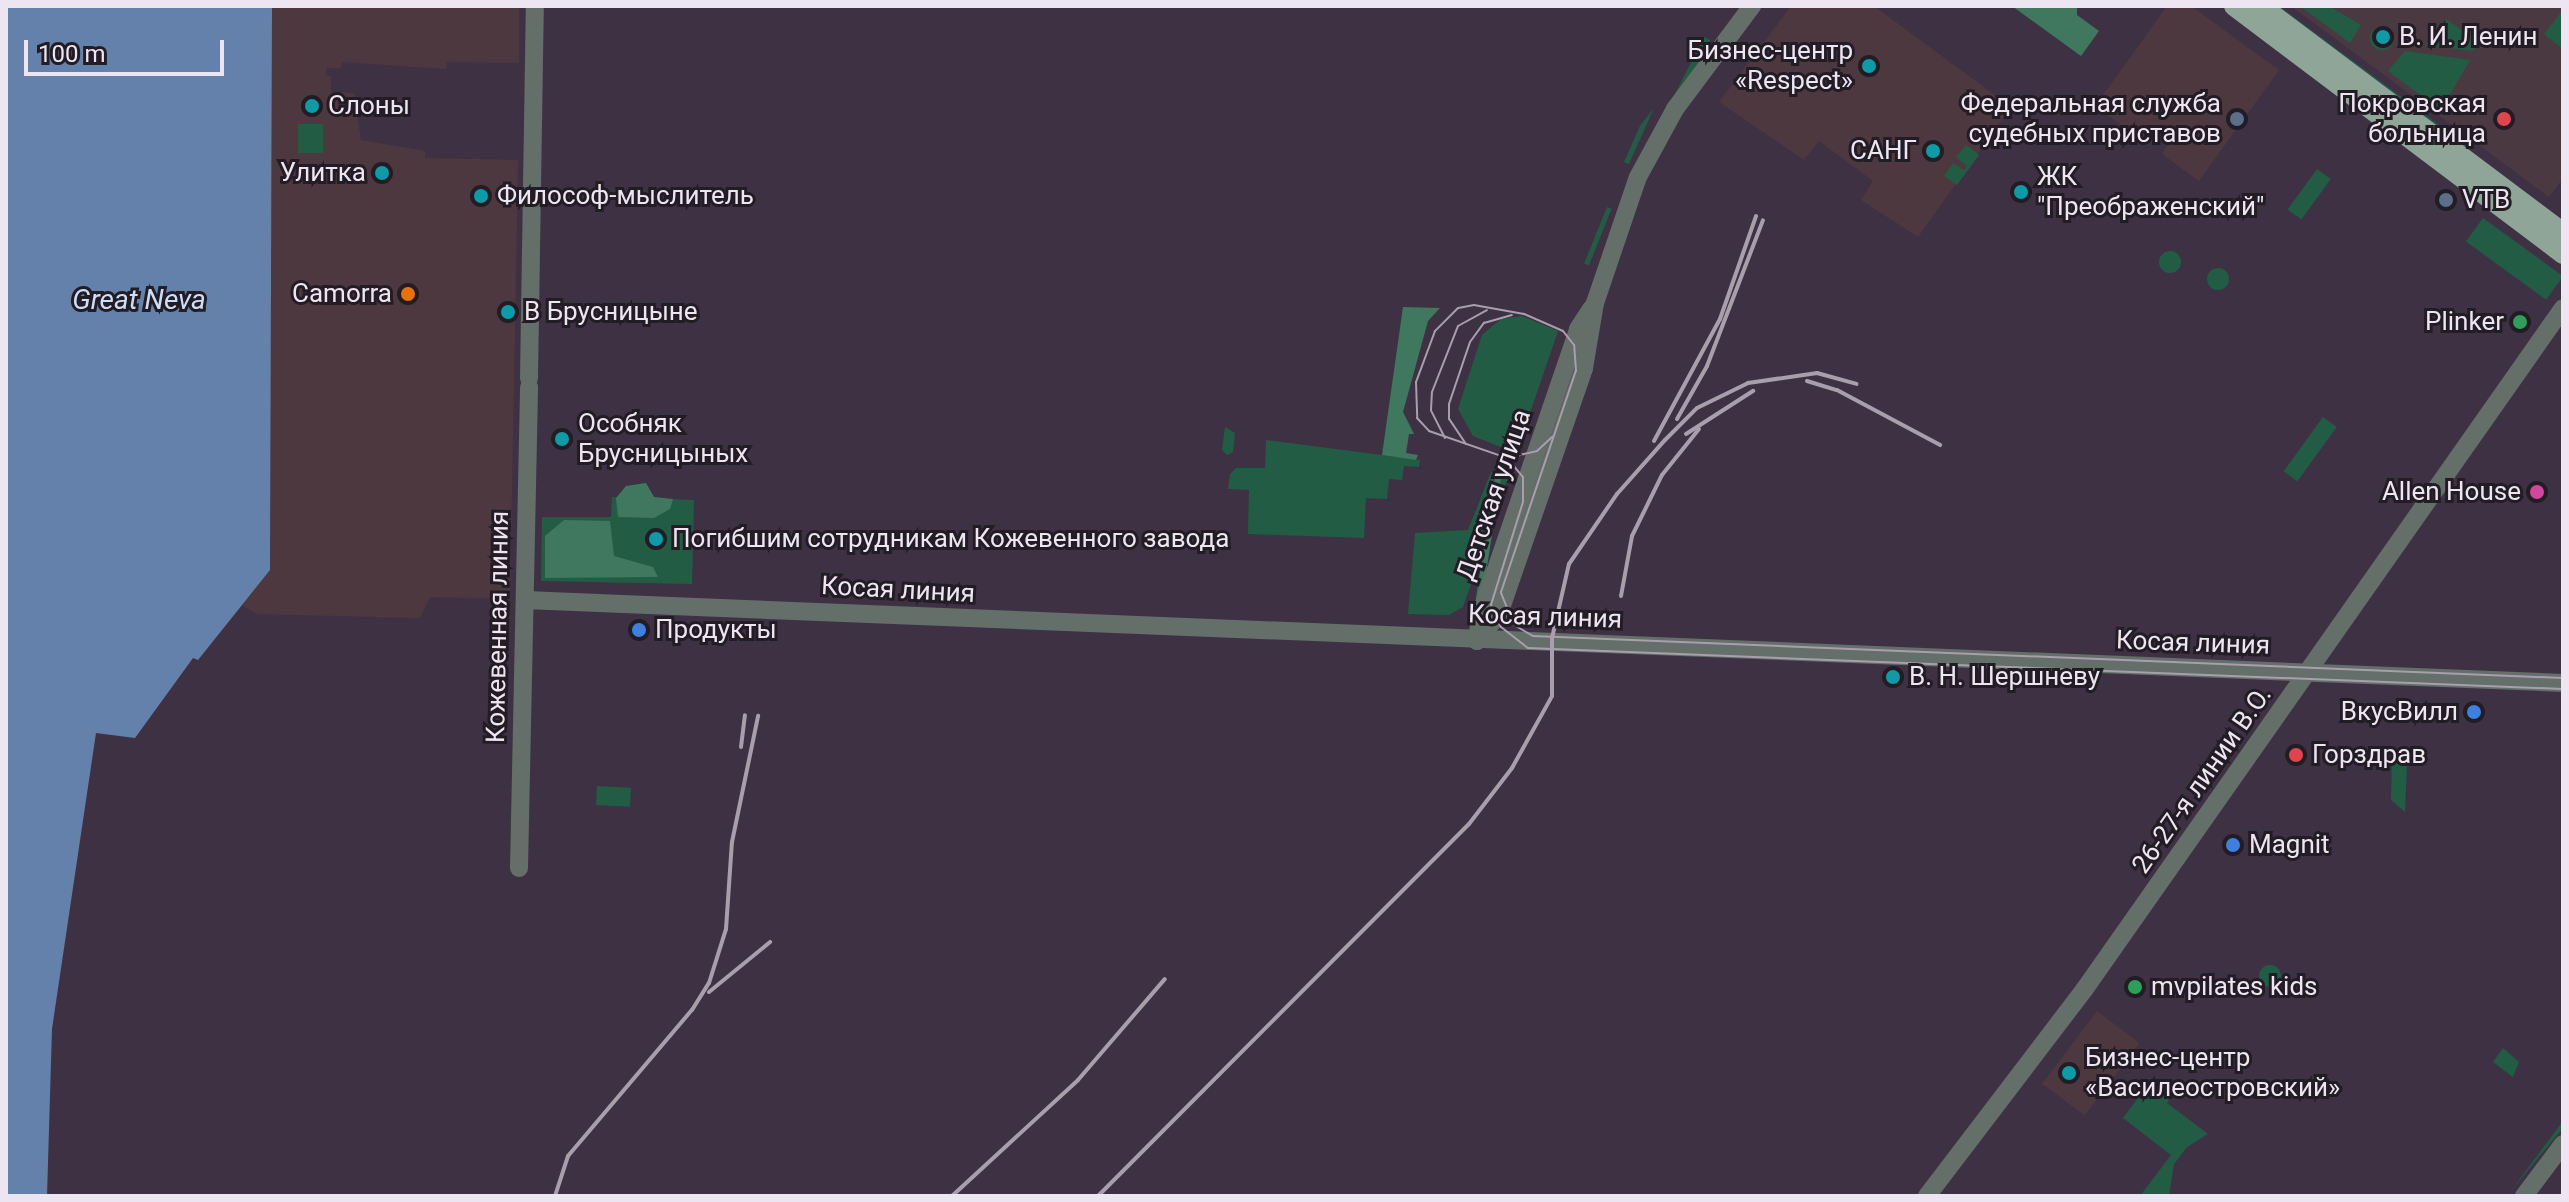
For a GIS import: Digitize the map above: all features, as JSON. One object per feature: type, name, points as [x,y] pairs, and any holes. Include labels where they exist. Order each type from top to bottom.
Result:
[{"type":"main road","points":[[2234,6],[2563,254]]},
{"type":"main road","points":[[2261,6],[2563,233]]},
{"type":"street","name":"Кожевенная линия","points":[[519,868],[535,6]]},
{"type":"street","name":"Детская улица","points":[[1477,641],[1499,614],[1584,368],[1584,331],[1655,140],[1752,6]]},
{"type":"street","name":"26-27-я линии В.О.","points":[[1927,1196],[2076,1001],[2563,308]]},
{"type":"street","name":"Косая линия","points":[[525,600],[2563,683]]},
{"type":"street","points":[[2524,1196],[2563,1144]]},
{"type":"shaded area","points":[[272,6],[519,6],[519,63],[447,62],[446,69],[342,62],[341,68],[326,68],[326,75],[331,76],[331,92],[354,93],[361,140],[425,151],[425,158],[518,160],[510,599],[430,597],[420,618],[257,614],[242,605],[270,570]]},
{"type":"shaded area","points":[[1791,6],[1874,6],[2011,107],[1918,237],[1861,200],[1873,181],[1819,141],[1804,160],[1719,102]]},
{"type":"shaded area","points":[[2167,6],[2191,6],[2279,70],[2199,181],[2162,154],[2172,139],[2160,130],[2149,145],[2095,106]]},
{"type":"shaded area","name":"Покровская больница","points":[[2291,6],[2563,6],[2563,178],[2549,197]]},
{"type":"shaded area","name":"Бизнес-центр «Василеостровский»","points":[[2097,1011],[2139,1043],[2085,1116],[2042,1084]]},
{"type":"green space","points":[[2012,6],[2077,6],[2077,15],[2099,31],[2081,56]]},
{"type":"green space","points":[[2270,6],[2279,6],[2466,145],[2462,150]]},
{"type":"green space","points":[[2300,6],[2329,6],[2361,25],[2350,43]]},
{"type":"green space","points":[[2563,10],[2563,49],[2544,34]]},
{"type":"green space","points":[[2446,19],[2478,41],[2473,51],[2425,45]]},
{"type":"green space","points":[[2382,26],[2393,33],[2394,38],[2387,49],[2382,50],[2371,43],[2370,38],[2377,27]]},
{"type":"green space","points":[[1704,37],[1710,40],[1680,100],[1674,97]]},
{"type":"green space","points":[[2405,51],[2470,60],[2441,110],[2388,71]]},
{"type":"green space","points":[[1654,108],[1629,164],[1624,162],[1640,126]]},
{"type":"green space","points":[[298,124],[323,124],[323,153],[298,153]]},
{"type":"green space","points":[[1966,145],[1979,155],[1957,185],[1944,176],[1953,163],[1964,170],[1967,166],[1956,157]]},
{"type":"green space","points":[[2317,169],[2331,179],[2301,219],[2288,209]]},
{"type":"green space","points":[[1607,207],[1612,209],[1589,265],[1584,264]]},
{"type":"green space","points":[[2483,218],[2563,276],[2546,300],[2466,241]]},
{"type":"green space","points":[[2170,251],[2181,262],[2170,273],[2159,262]]},
{"type":"green space","points":[[2218,268],[2226,271],[2229,279],[2226,287],[2218,290],[2210,287],[2207,279],[2210,271]]},
{"type":"green space","points":[[1403,307],[1440,308],[1428,321],[1403,412],[1414,434],[1409,434],[1406,453],[1418,455],[1416,460],[1382,455]]},
{"type":"green space","points":[[1522,316],[1558,331],[1517,451],[1511,451],[1473,436],[1458,409],[1482,335],[1501,319]]},
{"type":"green space","points":[[2323,417],[2337,427],[2297,481],[2284,471]]},
{"type":"green space","points":[[1225,427],[1235,433],[1233,452],[1227,455],[1222,450]]},
{"type":"green space","points":[[1266,440],[1420,460],[1419,467],[1404,466],[1402,480],[1389,479],[1387,499],[1366,498],[1364,538],[1248,534],[1249,490],[1228,489],[1230,474],[1236,468],[1265,468]]},
{"type":"green space","points":[[1491,472],[1509,475],[1463,607],[1449,615],[1408,614],[1415,533],[1468,530]]},
{"type":"green space","points":[[1495,478],[1501,479],[1480,612],[1474,611]]},
{"type":"green space","points":[[646,483],[654,497],[673,499],[670,509],[654,518],[618,517],[616,498],[626,486]]},
{"type":"green space","points":[[612,497],[694,500],[692,584],[541,581],[542,517],[611,517]]},
{"type":"green space","points":[[564,520],[610,521],[614,556],[653,567],[658,577],[545,578],[545,536]]},
{"type":"green space","points":[[2392,757],[2407,766],[2405,812],[2391,800]]},
{"type":"green space","points":[[597,786],[631,788],[630,807],[596,805]]},
{"type":"green space","points":[[2270,965],[2278,968],[2281,976],[2278,984],[2270,987],[2262,984],[2259,976],[2262,968]]},
{"type":"green space","points":[[2503,1048],[2519,1062],[2513,1077],[2493,1062]]},
{"type":"green space","points":[[2150,1082],[2170,1097],[2167,1103],[2208,1134],[2187,1147],[2174,1164],[2169,1196],[2140,1196],[2171,1155],[2123,1118]]},
{"type":"green space","points":[[2563,1121],[2563,1128],[2510,1192]]},
{"type":"water","name":"Great Neva","points":[[6,6],[272,6],[270,570],[198,660],[193,658],[135,738],[96,733],[52,1029],[47,1196],[6,1196]]},
{"type":"tram line","points":[[2563,678],[1533,636],[1514,625],[1501,592],[1576,371],[1574,345],[1563,331],[1524,314],[1474,305],[1458,308],[1435,331],[1416,382],[1417,418],[1429,431],[1507,458],[1523,477],[1523,502],[1491,605],[1501,627],[1528,648],[2563,689]]},
{"type":"tram line","points":[[1445,438],[1431,410],[1432,392],[1458,326],[1487,310]]},
{"type":"tram line","points":[[1466,444],[1449,419],[1449,404],[1470,342],[1484,323],[1512,315]]},
{"type":"tram line","points":[[1507,458],[1537,451],[1552,437]]},
{"type":"railway","points":[[1654,441],[1720,319],[1756,216]]},
{"type":"railway","points":[[1677,419],[1707,366],[1763,220]]},
{"type":"railway","points":[[1098,1196],[1469,824],[1512,768],[1552,696],[1552,638],[1569,564],[1617,494],[1665,440],[1697,408],[1748,383],[1817,373],[1857,384]]},
{"type":"railway","points":[[1807,381],[1837,390],[1940,445]]},
{"type":"railway","points":[[1686,434],[1753,391]]},
{"type":"railway","points":[[1621,596],[1632,536],[1662,475],[1699,429]]},
{"type":"railway","points":[[741,747],[745,715]]},
{"type":"railway","points":[[555,1196],[568,1156],[692,1010],[709,983],[726,929],[732,842],[758,716]]},
{"type":"railway","points":[[709,992],[770,942]]},
{"type":"railway","points":[[952,1196],[1078,1080],[1165,979]]},
{"type":"place","name":"В. И. Ленин","points":[[2383,37]]},
{"type":"place","name":"Бизнес-центр «Respect»","points":[[1869,66]]},
{"type":"place","name":"Слоны","points":[[312,106]]},
{"type":"place","name":"Федеральная служба судебных приставов","points":[[2237,119]]},
{"type":"place","name":"Покровская больница","points":[[2504,119]]},
{"type":"place","name":"САНГ","points":[[1933,151]]},
{"type":"place","name":"Улитка","points":[[382,173]]},
{"type":"place","name":"ЖК \"Преображенский\"","points":[[2021,192]]},
{"type":"place","name":"Философ-мыслитель","points":[[481,196]]},
{"type":"place","name":"VTB","points":[[2446,200]]},
{"type":"place","name":"Camorra","points":[[408,294]]},
{"type":"place","name":"В Брусницыне","points":[[508,312]]},
{"type":"place","name":"Plinker","points":[[2520,322]]},
{"type":"place","name":"Особняк Брусницыных","points":[[562,439]]},
{"type":"place","name":"Allen House","points":[[2537,492]]},
{"type":"place","name":"Погибшим сотрудникам Кожевенного завода","points":[[656,539]]},
{"type":"place","name":"Продукты","points":[[639,630]]},
{"type":"place","name":"В. Н. Шершневу","points":[[1893,677]]},
{"type":"place","name":"ВкусВилл","points":[[2474,712]]},
{"type":"place","name":"Горздрав","points":[[2296,755]]},
{"type":"place","name":"Magnit","points":[[2233,845]]},
{"type":"place","name":"mvpilates kids","points":[[2135,987]]},
{"type":"place","name":"Бизнес-центр «Василеостровский»","points":[[2069,1073]]}]
